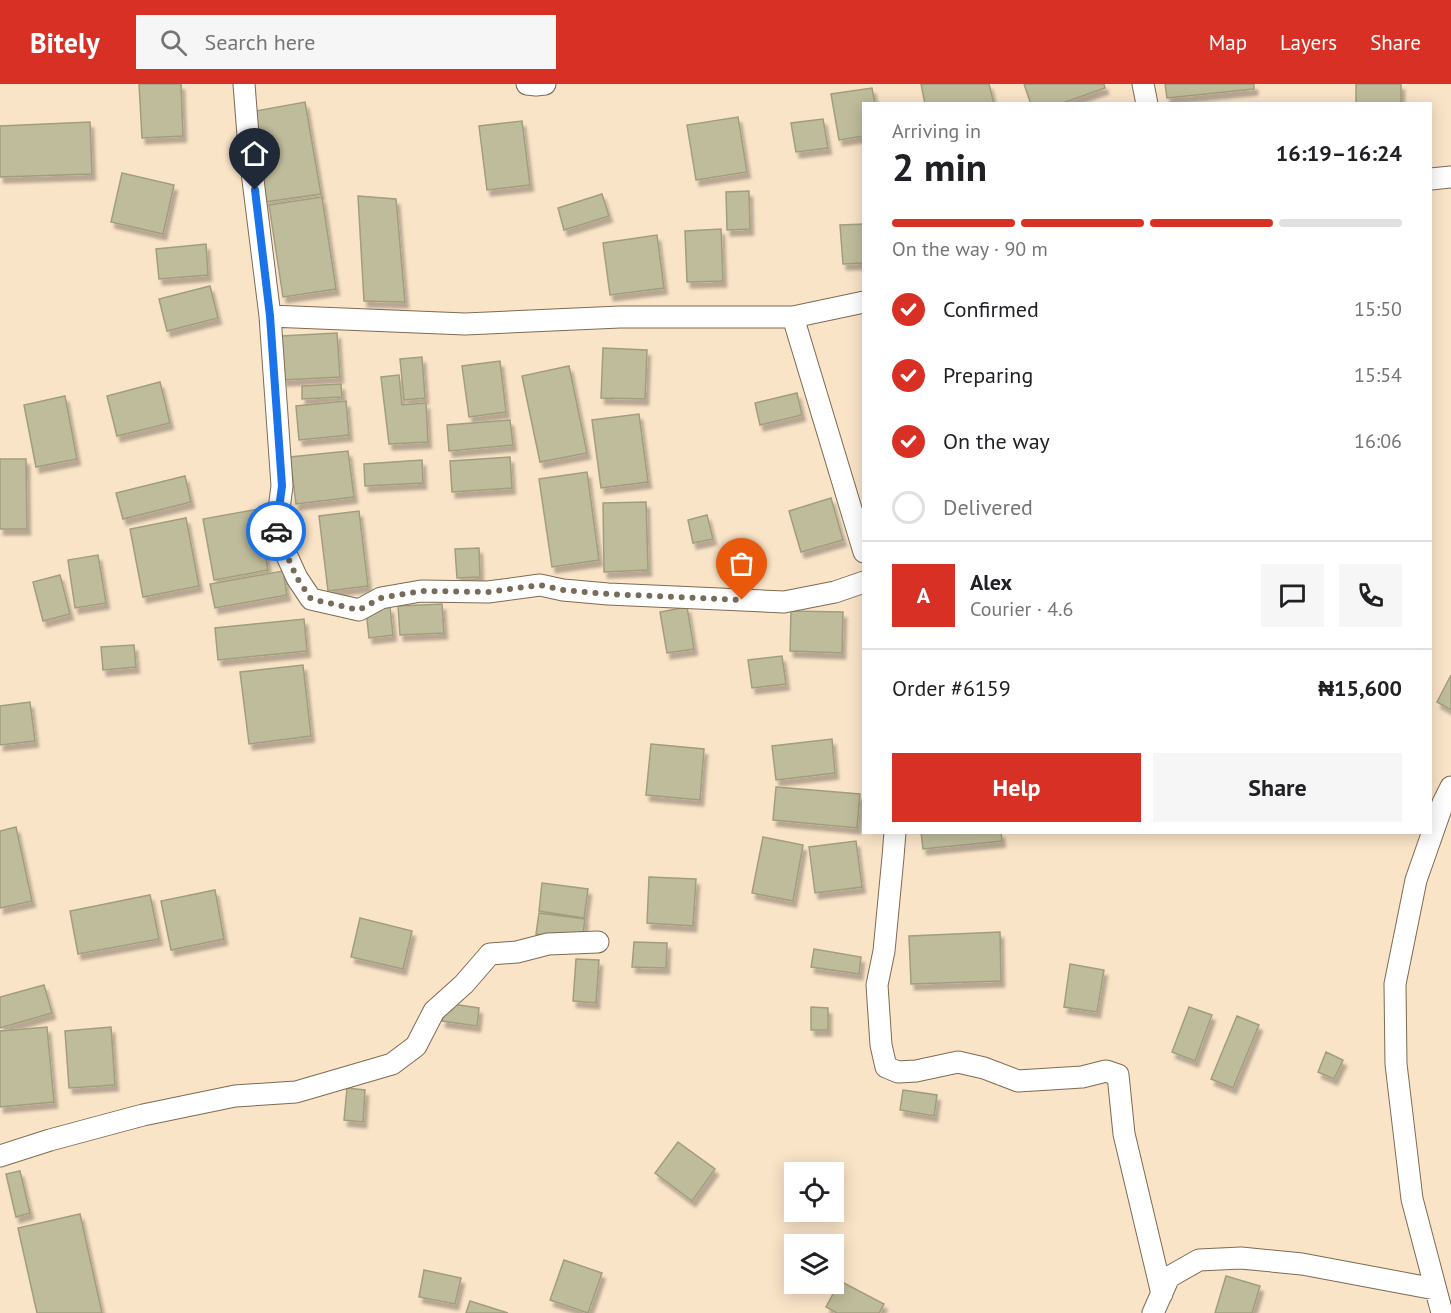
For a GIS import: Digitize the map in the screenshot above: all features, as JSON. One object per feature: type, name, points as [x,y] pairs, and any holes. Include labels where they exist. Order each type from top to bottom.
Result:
[{"type":"street","points":[[244,84],[249,148],[270,316],[282,486],[276,532],[297,578],[311,599],[359,610],[381,598],[421,591],[488,592],[540,585],[563,590],[608,594],[784,602],[835,592],[862,583]]},
{"type":"street","points":[[527,84],[545,84]]},
{"type":"street","points":[[1143,84],[1147,102]]},
{"type":"street","points":[[1432,179],[1451,177]]},
{"type":"street","points":[[270,316],[465,324],[620,317],[793,317],[862,302]]},
{"type":"street","points":[[793,317],[862,545]]},
{"type":"street","points":[[1442,1313],[1412,1198],[1396,1064],[1395,984],[1416,880],[1451,787]]},
{"type":"street","points":[[894,834],[884,951],[877,985],[881,1045],[886,1067],[898,1072],[916,1071],[958,1062],[984,1068],[1018,1082],[1083,1077],[1106,1071],[1118,1075],[1125,1134],[1157,1303]]},
{"type":"street","points":[[0,1156],[143,1115],[235,1096],[296,1092],[392,1064],[416,1046],[434,1011],[464,984],[490,954],[517,952],[548,944],[598,942]]},
{"type":"street","points":[[1157,1303],[1169,1277],[1199,1260],[1241,1258],[1302,1264],[1435,1288]]},
{"type":"building","points":[[139,84],[181,84],[183,136],[142,138]]},
{"type":"building","points":[[921,84],[989,84],[994,102],[925,102]]},
{"type":"building","points":[[1024,84],[1104,84],[1105,88],[1066,102],[1030,102]]},
{"type":"building","points":[[1165,84],[1254,84],[1254,89],[1167,98]]},
{"type":"building","points":[[1356,84],[1401,84],[1401,102],[1356,102]]},
{"type":"building","points":[[872,88],[875,102],[862,102],[862,136],[839,140],[831,94]]},
{"type":"building","points":[[305,102],[321,194],[265,202],[250,112]]},
{"type":"building","points":[[738,117],[747,172],[696,180],[687,125]]},
{"type":"building","points":[[823,119],[828,148],[796,152],[791,123]]},
{"type":"building","points":[[522,121],[530,185],[487,190],[479,126]]},
{"type":"building","points":[[90,122],[92,174],[0,177],[0,126]]},
{"type":"building","points":[[122,173],[174,185],[163,234],[111,222]]},
{"type":"building","points":[[749,191],[750,229],[727,230],[726,192]]},
{"type":"building","points":[[602,194],[609,216],[564,230],[558,208]]},
{"type":"building","points":[[358,196],[396,199],[405,302],[364,301]]},
{"type":"building","points":[[322,197],[336,289],[283,297],[269,205]]},
{"type":"building","points":[[862,224],[862,263],[843,264],[840,225]]},
{"type":"building","points":[[721,229],[723,281],[687,282],[685,231]]},
{"type":"building","points":[[657,235],[664,288],[610,295],[603,243]]},
{"type":"building","points":[[206,244],[208,275],[159,279],[156,249]]},
{"type":"building","points":[[210,286],[218,318],[167,331],[159,299]]},
{"type":"building","points":[[337,333],[340,377],[283,380],[281,336]]},
{"type":"building","points":[[603,348],[647,350],[645,399],[601,398]]},
{"type":"building","points":[[422,357],[425,398],[404,400],[400,359]]},
{"type":"building","points":[[500,361],[506,412],[469,417],[462,366]]},
{"type":"building","points":[[569,366],[587,453],[540,462],[522,376]]},
{"type":"building","points":[[399,375],[402,405],[426,403],[428,442],[389,444],[381,377]]},
{"type":"building","points":[[160,382],[170,423],[117,436],[107,396]]},
{"type":"building","points":[[341,384],[342,397],[302,399],[302,386]]},
{"type":"building","points":[[797,393],[802,415],[760,425],[755,403]]},
{"type":"building","points":[[65,396],[77,459],[36,467],[24,405]]},
{"type":"building","points":[[346,401],[349,435],[299,440],[296,406]]},
{"type":"building","points":[[639,414],[648,482],[601,488],[592,420]]},
{"type":"building","points":[[510,420],[513,445],[449,451],[447,425]]},
{"type":"building","points":[[348,451],[354,497],[296,504],[290,457]]},
{"type":"building","points":[[510,457],[512,488],[452,492],[450,461]]},
{"type":"building","points":[[0,459],[26,459],[27,529],[0,529]]},
{"type":"building","points":[[422,460],[423,483],[365,486],[364,464]]},
{"type":"building","points":[[587,472],[599,560],[552,567],[539,479]]},
{"type":"building","points":[[185,476],[191,502],[123,519],[116,493]]},
{"type":"building","points":[[831,498],[843,540],[801,552],[789,511]]},
{"type":"building","points":[[646,502],[648,570],[604,572],[603,503]]},
{"type":"building","points":[[258,509],[268,570],[214,580],[203,519]]},
{"type":"building","points":[[359,511],[368,586],[328,591],[319,516]]},
{"type":"building","points":[[707,515],[713,539],[693,543],[688,520]]},
{"type":"building","points":[[186,518],[199,586],[143,597],[130,529]]},
{"type":"building","points":[[479,548],[480,577],[457,578],[455,549]]},
{"type":"building","points":[[98,555],[106,603],[75,608],[68,560]]},
{"type":"building","points":[[283,571],[287,595],[215,608],[210,584]]},
{"type":"building","points":[[60,575],[70,614],[43,621],[33,582]]},
{"type":"building","points":[[442,604],[444,633],[400,635],[398,606]]},
{"type":"building","points":[[390,607],[393,635],[369,638],[366,610]]},
{"type":"building","points":[[687,607],[694,649],[667,653],[660,612]]},
{"type":"building","points":[[791,611],[843,612],[842,653],[790,651]]},
{"type":"building","points":[[304,619],[307,651],[218,660],[215,628]]},
{"type":"building","points":[[134,645],[136,667],[103,670],[101,647]]},
{"type":"building","points":[[782,656],[786,684],[752,688],[748,660]]},
{"type":"building","points":[[303,665],[311,736],[249,744],[240,672]]},
{"type":"building","points":[[1451,675],[1451,710],[1437,702]]},
{"type":"building","points":[[30,702],[35,741],[0,745],[0,706]]},
{"type":"building","points":[[832,739],[835,773],[776,780],[772,746]]},
{"type":"building","points":[[651,744],[704,749],[700,800],[646,795]]},
{"type":"building","points":[[776,787],[860,794],[857,828],[773,820]]},
{"type":"building","points":[[16,827],[32,901],[0,908],[0,831]]},
{"type":"building","points":[[921,834],[1001,834],[1002,841],[923,849]]},
{"type":"building","points":[[763,837],[803,845],[793,901],[752,893]]},
{"type":"building","points":[[856,841],[862,887],[815,893],[809,847]]},
{"type":"building","points":[[649,877],[696,879],[693,926],[647,923]]},
{"type":"building","points":[[542,883],[588,889],[584,918],[539,911]]},
{"type":"building","points":[[215,890],[224,939],[171,950],[161,901]]},
{"type":"building","points":[[150,895],[159,939],[78,954],[70,911]]},
{"type":"building","points":[[539,913],[585,919],[582,940],[536,934]]},
{"type":"building","points":[[360,918],[412,931],[403,969],[351,957]]},
{"type":"building","points":[[1000,932],[1001,981],[911,984],[909,936]]},
{"type":"building","points":[[634,942],[667,943],[666,968],[632,967]]},
{"type":"building","points":[[814,949],[861,957],[859,974],[811,967]]},
{"type":"building","points":[[576,959],[599,960],[596,1003],[573,1001]]},
{"type":"building","points":[[1070,964],[1104,970],[1097,1012],[1064,1007]]},
{"type":"building","points":[[44,985],[52,1013],[0,1028],[0,997]]},
{"type":"building","points":[[445,1003],[479,1008],[477,1026],[442,1021]]},
{"type":"building","points":[[811,1007],[828,1008],[828,1030],[811,1030]]},
{"type":"building","points":[[1189,1007],[1212,1015],[1195,1061],[1172,1052]]},
{"type":"building","points":[[1237,1016],[1259,1025],[1233,1088],[1211,1079]]},
{"type":"building","points":[[47,1027],[54,1102],[0,1107],[0,1031]]},
{"type":"building","points":[[111,1027],[115,1085],[69,1088],[65,1031]]},
{"type":"building","points":[[1326,1052],[1343,1060],[1334,1079],[1318,1072]]},
{"type":"building","points":[[347,1088],[365,1090],[363,1122],[344,1120]]},
{"type":"building","points":[[903,1090],[937,1095],[934,1116],[900,1110]]},
{"type":"building","points":[[678,1142],[715,1169],[692,1201],[655,1173]]},
{"type":"building","points":[[20,1171],[30,1213],[16,1217],[6,1174]]},
{"type":"building","points":[[80,1214],[102,1313],[37,1313],[18,1228]]},
{"type":"building","points":[[564,1260],[602,1273],[588,1313],[550,1300]]},
{"type":"building","points":[[424,1270],[461,1278],[455,1304],[419,1297]]},
{"type":"building","points":[[1226,1276],[1260,1286],[1252,1313],[1215,1313]]},
{"type":"building","points":[[844,1283],[884,1304],[879,1313],[837,1313],[826,1307],[833,1294],[844,1294]]},
{"type":"building","points":[[470,1301],[508,1313],[466,1313]]},
{"type":"way so far","points":[[276,531],[297,578],[311,599],[359,610],[381,598],[421,591],[488,592],[540,585],[563,590],[608,594],[742,600]]},
{"type":"route","points":[[255,190],[270,316],[282,486],[276,531]]}]
